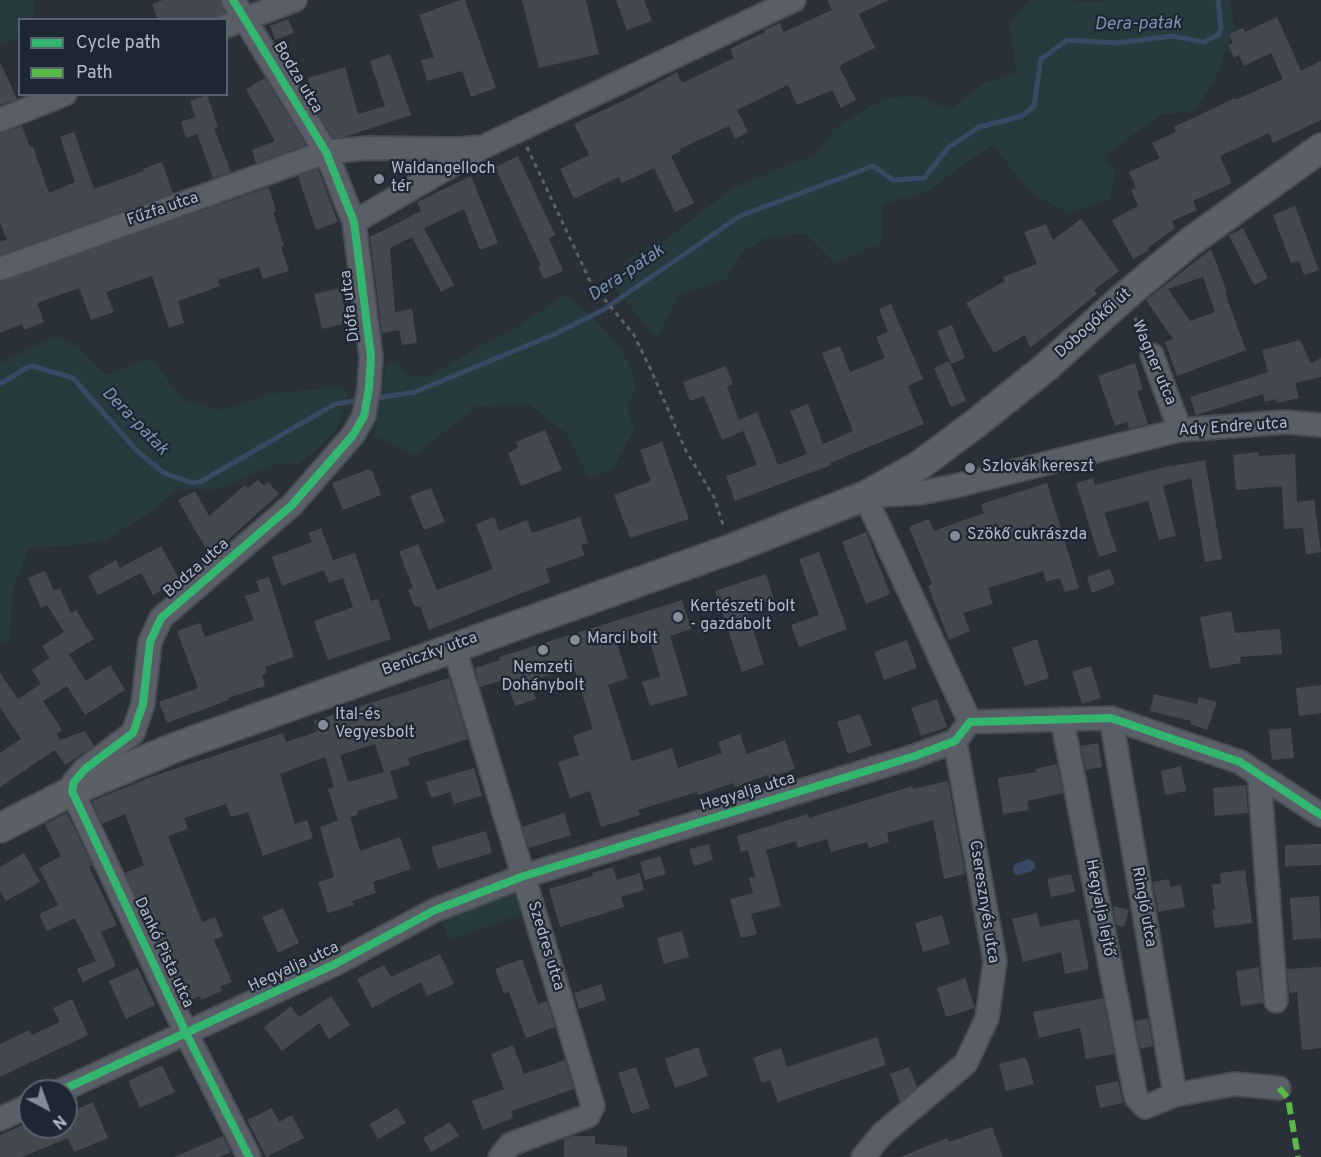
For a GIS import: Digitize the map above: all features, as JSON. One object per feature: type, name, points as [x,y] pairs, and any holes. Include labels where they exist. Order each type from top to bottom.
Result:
[{"type":"main road","name":"Dobogókői út","points":[[865,496],[920,465],[966,431],[1045,368],[1125,296],[1190,242],[1321,148]]},
{"type":"main road","name":"Beniczky utca","points":[[0,828],[72,791],[197,738],[731,549],[865,496]]},
{"type":"street","points":[[235,15],[295,0]]},
{"type":"street","points":[[483,147],[368,148],[326,153],[354,222],[483,147],[794,0]]},
{"type":"street","name":"Bodza utca","points":[[235,15],[326,153]]},
{"type":"street","points":[[0,120],[60,96]]},
{"type":"street","name":"Fűzfa utca","points":[[0,269],[326,153]]},
{"type":"street","name":"Diófa utca","points":[[354,222],[371,357],[364,416]]},
{"type":"street","name":"Wagner utca","points":[[1152,355],[1180,430]]},
{"type":"street","name":"Bodza utca","points":[[72,791],[74,782],[85,769],[133,733],[143,704],[150,642],[161,618],[292,505],[353,435],[364,416]]},
{"type":"street","name":"Ady Endre utca","points":[[865,496],[920,493],[955,486],[1180,430],[1285,422],[1321,425]]},
{"type":"street","points":[[865,496],[970,722]]},
{"type":"street","name":"Szedres utca","points":[[454,647],[593,1106],[588,1116],[511,1144],[500,1157]]},
{"type":"street","points":[[955,741],[970,722],[1111,718],[1240,762],[1321,815]]},
{"type":"street","name":"Ringló utca","points":[[1111,718],[1175,1095]]},
{"type":"street","name":"Hegyalja lejtő","points":[[1062,719],[1136,1097],[1145,1107],[1175,1095]]},
{"type":"street","name":"Hegyalja utca","points":[[78,1083],[334,964],[435,910],[524,876],[915,756],[955,741]]},
{"type":"street","name":"Cseresznyés utca","points":[[863,1157],[882,1134],[966,1063],[987,1018],[995,961],[955,741]]},
{"type":"street","points":[[1259,774],[1276,1001]]},
{"type":"street","name":"Dankó Pista utca","points":[[72,791],[186,1033],[249,1157]]},
{"type":"street","points":[[1175,1095],[1234,1084],[1280,1088]]},
{"type":"street","points":[[0,1119],[18,1111]]},
{"type":"path","points":[[519,129],[591,283],[634,336],[686,451],[714,497],[731,549]]},
{"type":"green space","points":[[0,0],[34,0],[34,18],[18,18],[18,38],[0,44]]},
{"type":"green space","points":[[1029,0],[1068,0],[1077,3],[1117,0],[1229,0],[1234,25],[1218,73],[1195,111],[1160,115],[1104,156],[1116,173],[1109,199],[1068,213],[1031,193],[993,145],[927,192],[882,204],[882,243],[835,263],[806,234],[770,236],[742,252],[726,279],[680,294],[656,338],[611,283],[632,256],[667,239],[731,189],[816,155],[835,128],[883,99],[917,95],[950,110],[984,83],[1016,73],[1010,24]]},
{"type":"green space","points":[[566,294],[611,336],[629,363],[636,387],[627,405],[634,430],[612,470],[588,477],[567,434],[528,403],[477,406],[415,455],[374,436],[386,365],[396,361],[409,377],[430,376],[518,327]]},
{"type":"green space","points":[[55,336],[81,349],[105,375],[151,358],[183,400],[224,410],[274,393],[345,387],[348,401],[334,434],[299,464],[276,464],[218,489],[177,489],[149,513],[106,540],[68,546],[29,548],[12,592],[10,638],[0,643],[0,363]]},
{"type":"green space","points":[[520,882],[528,911],[450,940],[439,913]]},
{"type":"water","points":[[1029,859],[1034,862],[1035,867],[1032,871],[1019,875],[1014,874],[1015,864]]},
{"type":"building","points":[[163,0],[220,0],[225,12],[218,18],[157,18],[152,4]]},
{"type":"building","points":[[465,0],[496,88],[471,97],[462,71],[427,81],[421,60],[434,57],[419,15]]},
{"type":"building","points":[[522,0],[586,0],[599,54],[539,68]]},
{"type":"building","points":[[616,0],[644,0],[652,21],[627,30]]},
{"type":"building","points":[[827,0],[889,0],[859,14],[875,48],[839,66],[856,100],[841,108],[832,90],[797,105],[788,85],[737,110],[748,132],[735,139],[729,126],[680,149],[681,151],[671,156],[694,203],[675,212],[654,168],[622,183],[619,177],[574,199],[560,169],[589,155],[574,124],[677,72],[682,83],[734,58],[730,49],[765,32],[764,30],[780,23],[784,32],[832,10]]},
{"type":"building","points":[[1277,17],[1301,71],[1321,61],[1321,120],[1273,143],[1269,133],[1220,156],[1232,183],[1193,201],[1197,210],[1172,221],[1175,228],[1148,248],[1149,250],[1133,259],[1112,220],[1138,206],[1131,190],[1136,188],[1129,172],[1160,158],[1152,143],[1176,132],[1174,127],[1235,98],[1235,100],[1283,79],[1271,53],[1244,66],[1239,55],[1234,58],[1228,45],[1233,43],[1229,34],[1243,28],[1245,32]]},
{"type":"building","points":[[288,19],[294,33],[275,40],[270,26]]},
{"type":"building","points":[[390,54],[411,115],[345,137],[333,138],[318,114],[308,78],[345,67],[358,114],[385,106],[370,61]]},
{"type":"building","points":[[0,62],[17,99],[0,105]]},
{"type":"building","points":[[265,78],[306,145],[256,163],[252,150],[275,141],[246,89]]},
{"type":"building","points":[[207,96],[218,127],[214,128],[231,172],[213,178],[197,134],[186,138],[181,122],[195,117],[190,101]]},
{"type":"building","points":[[22,126],[30,147],[33,147],[49,193],[75,182],[60,137],[74,132],[94,189],[162,162],[173,193],[0,255],[0,241],[7,240],[0,223],[0,133]]},
{"type":"building","points":[[518,156],[555,235],[549,238],[563,271],[544,279],[538,267],[541,266],[495,167]]},
{"type":"building","points":[[318,169],[338,222],[316,230],[298,176]]},
{"type":"building","points":[[471,176],[498,243],[480,250],[464,209],[424,228],[454,285],[441,292],[412,237],[390,248],[395,312],[412,309],[417,343],[402,345],[399,330],[382,333],[370,237],[421,211],[417,202]]},
{"type":"building","points":[[269,187],[276,211],[273,212],[284,246],[281,247],[289,271],[263,279],[259,267],[218,280],[220,286],[178,301],[184,323],[169,328],[152,276],[106,292],[114,312],[91,320],[79,288],[37,303],[44,322],[24,330],[22,324],[0,333],[0,282]]},
{"type":"building","points":[[1295,206],[1319,270],[1304,275],[1299,261],[1291,263],[1273,215]]},
{"type":"building","points":[[1081,219],[1119,271],[1094,290],[1097,294],[1030,348],[1025,335],[994,353],[966,303],[1005,281],[1003,277],[1037,264],[1024,232],[1046,224],[1053,240]]},
{"type":"building","points":[[1243,228],[1268,278],[1254,285],[1229,235]]},
{"type":"building","points":[[1211,249],[1246,350],[1177,376],[1165,342],[1173,339],[1146,300]],"holes":[[[1203,277],[1215,312],[1190,321],[1168,289]]]},
{"type":"building","points":[[340,288],[348,323],[322,329],[314,294]]},
{"type":"building","points":[[891,304],[923,379],[908,386],[924,424],[830,463],[831,465],[735,501],[726,476],[757,465],[739,420],[757,412],[778,465],[807,454],[790,411],[808,404],[823,444],[853,431],[822,353],[840,346],[850,372],[885,358],[876,337],[888,332],[879,309]]},
{"type":"building","points":[[952,325],[965,358],[951,364],[937,331]]},
{"type":"building","points":[[1300,340],[1311,363],[1321,358],[1321,377],[1295,383],[1299,398],[1277,403],[1276,399],[1265,402],[1263,394],[1196,415],[1190,397],[1268,372],[1262,350]]},
{"type":"building","points":[[949,361],[966,401],[951,407],[934,368]]},
{"type":"building","points":[[1135,363],[1143,389],[1137,391],[1148,424],[1129,429],[1127,422],[1115,426],[1098,376]]},
{"type":"building","points":[[726,366],[733,384],[727,387],[743,431],[722,440],[704,396],[690,401],[683,382]]},
{"type":"building","points":[[545,430],[562,470],[521,486],[508,453],[518,448],[516,442]]},
{"type":"building","points":[[662,442],[689,519],[630,538],[614,495],[651,481],[640,450]]},
{"type":"building","points":[[1258,452],[1258,456],[1295,454],[1297,502],[1314,500],[1321,552],[1306,554],[1303,528],[1284,529],[1282,486],[1236,490],[1233,455]]},
{"type":"building","points":[[1205,460],[1222,559],[1205,562],[1191,478],[1163,486],[1176,536],[1159,540],[1148,501],[1104,513],[1117,551],[1099,557],[1076,483],[1093,478],[1095,485],[1172,465]]},
{"type":"building","points":[[366,470],[372,470],[381,495],[343,510],[332,483]]},
{"type":"building","points":[[258,480],[264,486],[268,482],[279,494],[210,556],[178,500],[195,491],[209,516],[245,485],[248,488]]},
{"type":"building","points":[[1047,483],[1079,588],[1065,592],[1060,578],[1046,582],[1043,571],[988,588],[993,604],[963,613],[970,631],[949,640],[928,586],[932,584],[909,527],[929,519],[934,531],[984,513],[981,504]]},
{"type":"building","points":[[431,488],[445,522],[424,530],[410,496]]},
{"type":"building","points":[[494,517],[499,531],[527,520],[532,533],[580,517],[588,543],[581,545],[585,555],[546,569],[550,582],[429,630],[420,606],[415,607],[408,590],[413,588],[399,552],[418,544],[437,590],[493,569],[476,524]]},
{"type":"building","points":[[321,528],[333,560],[355,553],[371,601],[378,599],[391,639],[328,660],[314,621],[353,607],[343,578],[329,583],[324,570],[282,586],[272,557],[312,542],[309,533]]},
{"type":"building","points":[[866,532],[890,594],[866,604],[842,542]]},
{"type":"building","points":[[161,546],[180,580],[153,595],[141,573],[98,595],[88,576],[116,560],[120,568]]},
{"type":"building","points":[[819,552],[847,629],[799,647],[791,625],[819,615],[799,559]]},
{"type":"building","points":[[1110,569],[1115,584],[1092,593],[1087,577]]},
{"type":"building","points":[[45,571],[54,591],[60,588],[71,613],[76,610],[94,639],[69,654],[86,681],[110,665],[125,690],[85,715],[67,686],[43,701],[62,730],[57,734],[60,740],[85,731],[94,746],[65,765],[55,750],[0,787],[0,753],[21,739],[0,707],[0,673],[18,699],[41,684],[32,670],[50,658],[42,646],[64,632],[47,605],[41,608],[28,578]]},
{"type":"building","points":[[766,574],[774,599],[746,608],[764,664],[742,672],[715,591]]},
{"type":"building","points":[[269,577],[294,657],[265,667],[267,673],[262,675],[265,686],[228,698],[229,700],[167,723],[159,702],[198,688],[177,631],[200,623],[205,637],[254,620],[245,596],[260,591],[256,581]]},
{"type":"building","points":[[682,600],[691,629],[670,636],[688,695],[650,706],[642,682],[660,677],[648,634],[617,644],[628,678],[608,685],[632,761],[672,748],[678,768],[722,753],[718,742],[740,734],[747,754],[785,740],[795,769],[769,778],[767,775],[735,787],[733,783],[698,795],[697,792],[638,810],[640,815],[601,827],[590,791],[570,798],[558,762],[579,755],[573,736],[593,729],[574,667],[530,681],[536,699],[515,706],[506,679],[480,687],[475,668],[500,660],[499,657]]},
{"type":"building","points":[[1231,611],[1235,633],[1280,629],[1282,654],[1240,657],[1241,663],[1210,669],[1200,617]]},
{"type":"building","points":[[1037,639],[1049,678],[1025,686],[1012,648]]},
{"type":"building","points":[[907,640],[917,668],[884,680],[874,652]]},
{"type":"building","points":[[1091,666],[1101,698],[1082,704],[1072,672]]},
{"type":"building","points":[[449,678],[468,739],[408,758],[410,765],[390,771],[398,798],[357,811],[358,815],[350,817],[360,851],[400,837],[411,869],[373,882],[376,893],[352,901],[354,905],[328,913],[318,882],[334,877],[320,827],[338,821],[328,789],[334,787],[325,757],[280,774],[295,824],[307,820],[313,838],[263,856],[248,812],[231,817],[226,804],[184,818],[188,829],[168,836],[202,922],[215,917],[223,936],[214,940],[232,982],[220,987],[222,991],[201,1000],[200,996],[186,1002],[125,873],[144,865],[125,814],[102,824],[92,801],[148,778],[283,733],[286,742],[317,732],[314,721]],"holes":[[[375,744],[384,772],[348,782],[340,755]]]},
{"type":"building","points":[[1321,685],[1321,713],[1299,716],[1296,688]]},
{"type":"building","points":[[1154,694],[1197,704],[1199,697],[1217,702],[1207,730],[1190,724],[1191,721],[1150,711]]},
{"type":"building","points":[[937,699],[947,727],[921,736],[911,708]]},
{"type":"building","points":[[860,714],[872,745],[848,754],[837,722]]},
{"type":"building","points":[[1291,728],[1294,758],[1272,760],[1269,730]]},
{"type":"building","points":[[1098,743],[1102,767],[1086,770],[1081,746]]},
{"type":"building","points":[[1057,764],[1063,793],[1027,801],[1029,810],[1003,814],[998,778],[1036,772],[1035,769]]},
{"type":"building","points":[[1181,766],[1186,791],[1165,795],[1161,771]]},
{"type":"building","points":[[474,768],[482,796],[454,804],[450,792],[431,798],[426,782]]},
{"type":"building","points":[[948,781],[965,874],[944,879],[933,820],[887,833],[889,842],[869,848],[867,842],[831,852],[827,839],[798,848],[796,841],[766,850],[781,906],[751,914],[757,934],[741,938],[730,899],[753,893],[749,878],[755,877],[748,850],[741,852],[737,836],[808,814],[809,818],[912,786],[913,789]]},
{"type":"building","points":[[1246,785],[1248,813],[1215,816],[1213,788]]},
{"type":"building","points":[[67,813],[92,865],[89,867],[117,925],[101,932],[116,966],[83,982],[77,969],[96,961],[75,918],[47,931],[39,914],[58,905],[39,868],[61,856],[45,824]]},
{"type":"building","points":[[564,813],[571,835],[529,848],[522,827]]},
{"type":"building","points":[[486,831],[492,853],[438,869],[431,847]]},
{"type":"building","points":[[709,844],[713,860],[694,866],[689,849]]},
{"type":"building","points":[[1321,844],[1321,865],[1285,866],[1285,845]]},
{"type":"building","points":[[24,853],[40,882],[6,901],[0,891],[0,867]]},
{"type":"building","points":[[660,856],[666,874],[645,880],[640,862]]},
{"type":"building","points":[[613,867],[617,880],[640,873],[644,890],[621,897],[624,907],[560,927],[549,889],[593,876],[592,873]]},
{"type":"building","points":[[1245,870],[1252,923],[1215,928],[1212,885],[1221,883],[1220,873]]},
{"type":"building","points":[[1071,874],[1075,892],[1051,897],[1047,879]]},
{"type":"building","points":[[1169,879],[1170,887],[1181,885],[1185,907],[1158,912],[1153,882]]},
{"type":"building","points":[[1319,896],[1321,938],[1293,940],[1290,898]]},
{"type":"building","points":[[1113,906],[1129,910],[1124,927],[1116,925]]},
{"type":"building","points":[[283,908],[299,943],[278,953],[262,917]]},
{"type":"building","points":[[1037,913],[1040,927],[1079,919],[1089,969],[1065,974],[1061,952],[1023,962],[1012,919]]},
{"type":"building","points":[[942,915],[950,944],[923,952],[915,923]]},
{"type":"building","points":[[682,931],[689,957],[664,964],[657,938]]},
{"type":"building","points":[[440,954],[454,984],[427,996],[421,982],[372,1008],[357,979],[384,965],[391,977]]},
{"type":"building","points":[[522,959],[538,1004],[547,1001],[555,1027],[526,1038],[509,992],[504,993],[495,969]]},
{"type":"building","points":[[1259,967],[1263,1003],[1241,1006],[1236,971]]},
{"type":"building","points":[[1321,967],[1321,1048],[1302,1050],[1297,992],[1289,993],[1287,969]]},
{"type":"building","points":[[138,968],[155,1005],[126,1019],[109,981]]},
{"type":"building","points":[[965,978],[975,1008],[946,1017],[937,988]]},
{"type":"building","points":[[601,984],[606,1000],[579,1009],[574,993]]},
{"type":"building","points":[[331,996],[350,1025],[329,1039],[319,1023],[282,1051],[264,1027],[291,1006],[299,1017]]},
{"type":"building","points":[[1103,998],[1114,1054],[1086,1059],[1080,1028],[1039,1038],[1033,1012]]},
{"type":"building","points":[[72,999],[88,1035],[0,1077],[0,1044],[29,1030],[32,1035],[60,1022],[53,1008]]},
{"type":"building","points":[[1148,1018],[1153,1046],[1140,1049],[1135,1021]]},
{"type":"building","points":[[877,1037],[886,1065],[778,1102],[770,1080],[762,1083],[753,1058],[781,1048],[787,1067]]},
{"type":"building","points":[[513,1045],[524,1074],[565,1060],[574,1089],[511,1111],[513,1118],[483,1130],[472,1101],[504,1089],[491,1054]]},
{"type":"building","points":[[698,1047],[708,1076],[675,1088],[665,1059]]},
{"type":"building","points":[[1026,1057],[1034,1084],[1006,1091],[999,1064]]},
{"type":"building","points":[[162,1065],[175,1092],[140,1108],[128,1081]]},
{"type":"building","points":[[636,1067],[650,1108],[632,1114],[618,1073]]},
{"type":"building","points":[[909,1067],[917,1087],[900,1102],[890,1074]]},
{"type":"building","points":[[1118,1081],[1123,1103],[1100,1108],[1095,1086]]},
{"type":"building","points":[[93,1102],[108,1138],[74,1152],[68,1139],[78,1139],[78,1109]]},
{"type":"building","points":[[272,1108],[279,1122],[292,1115],[304,1138],[266,1157],[247,1120]]},
{"type":"building","points":[[397,1108],[406,1123],[378,1139],[370,1124]]},
{"type":"building","points":[[450,1122],[459,1136],[431,1152],[423,1138]]},
{"type":"building","points":[[18,1127],[18,1139],[66,1139],[22,1157],[0,1157],[0,1135]]},
{"type":"building","points":[[992,1127],[1003,1157],[900,1157],[947,1138],[949,1142]]},
{"type":"building","points":[[223,1136],[231,1152],[219,1157],[174,1157]]},
{"type":"building","points":[[573,1136],[595,1136],[595,1144],[627,1146],[627,1157],[564,1157],[564,1139]]},
{"type":"waterway","name":"Dera-patak","points":[[372,399],[415,392],[555,334],[603,310],[740,216],[873,166],[893,180],[924,178],[949,147],[979,127],[1022,116],[1034,106],[1041,59],[1067,40],[1116,43],[1172,36],[1204,42],[1218,35],[1221,29],[1218,0]]},
{"type":"waterway","name":"Dera-patak","points":[[0,384],[32,366],[73,378],[137,451],[164,473],[192,483],[200,482],[335,404],[360,400]]},
{"type":"marked path","points":[[1279,1088],[1288,1098],[1298,1157]]},
{"type":"cycle path","points":[[233,0],[326,152],[354,222],[371,357],[364,416],[353,435],[292,505],[161,618],[150,642],[143,704],[133,733],[85,769],[74,782],[72,791],[186,1033],[249,1157]]},
{"type":"cycle path","points":[[78,1083],[335,964],[435,910],[524,876],[915,756],[955,741],[970,722],[1111,718],[1240,762],[1321,815]]},
{"type":"place","name":"Waldangelloch tér","points":[[379,179]]},
{"type":"place","name":"Szlovák kereszt","points":[[970,468]]},
{"type":"place","name":"Szökő cukrászda","points":[[955,536]]},
{"type":"place","name":"Kertészeti bolt - gazdabolt","points":[[678,617]]},
{"type":"place","name":"Marci bolt","points":[[575,640]]},
{"type":"place","name":"Nemzeti Dohánybolt","points":[[543,650]]},
{"type":"place","name":"Ital-és Vegyesbolt","points":[[323,725]]}]
